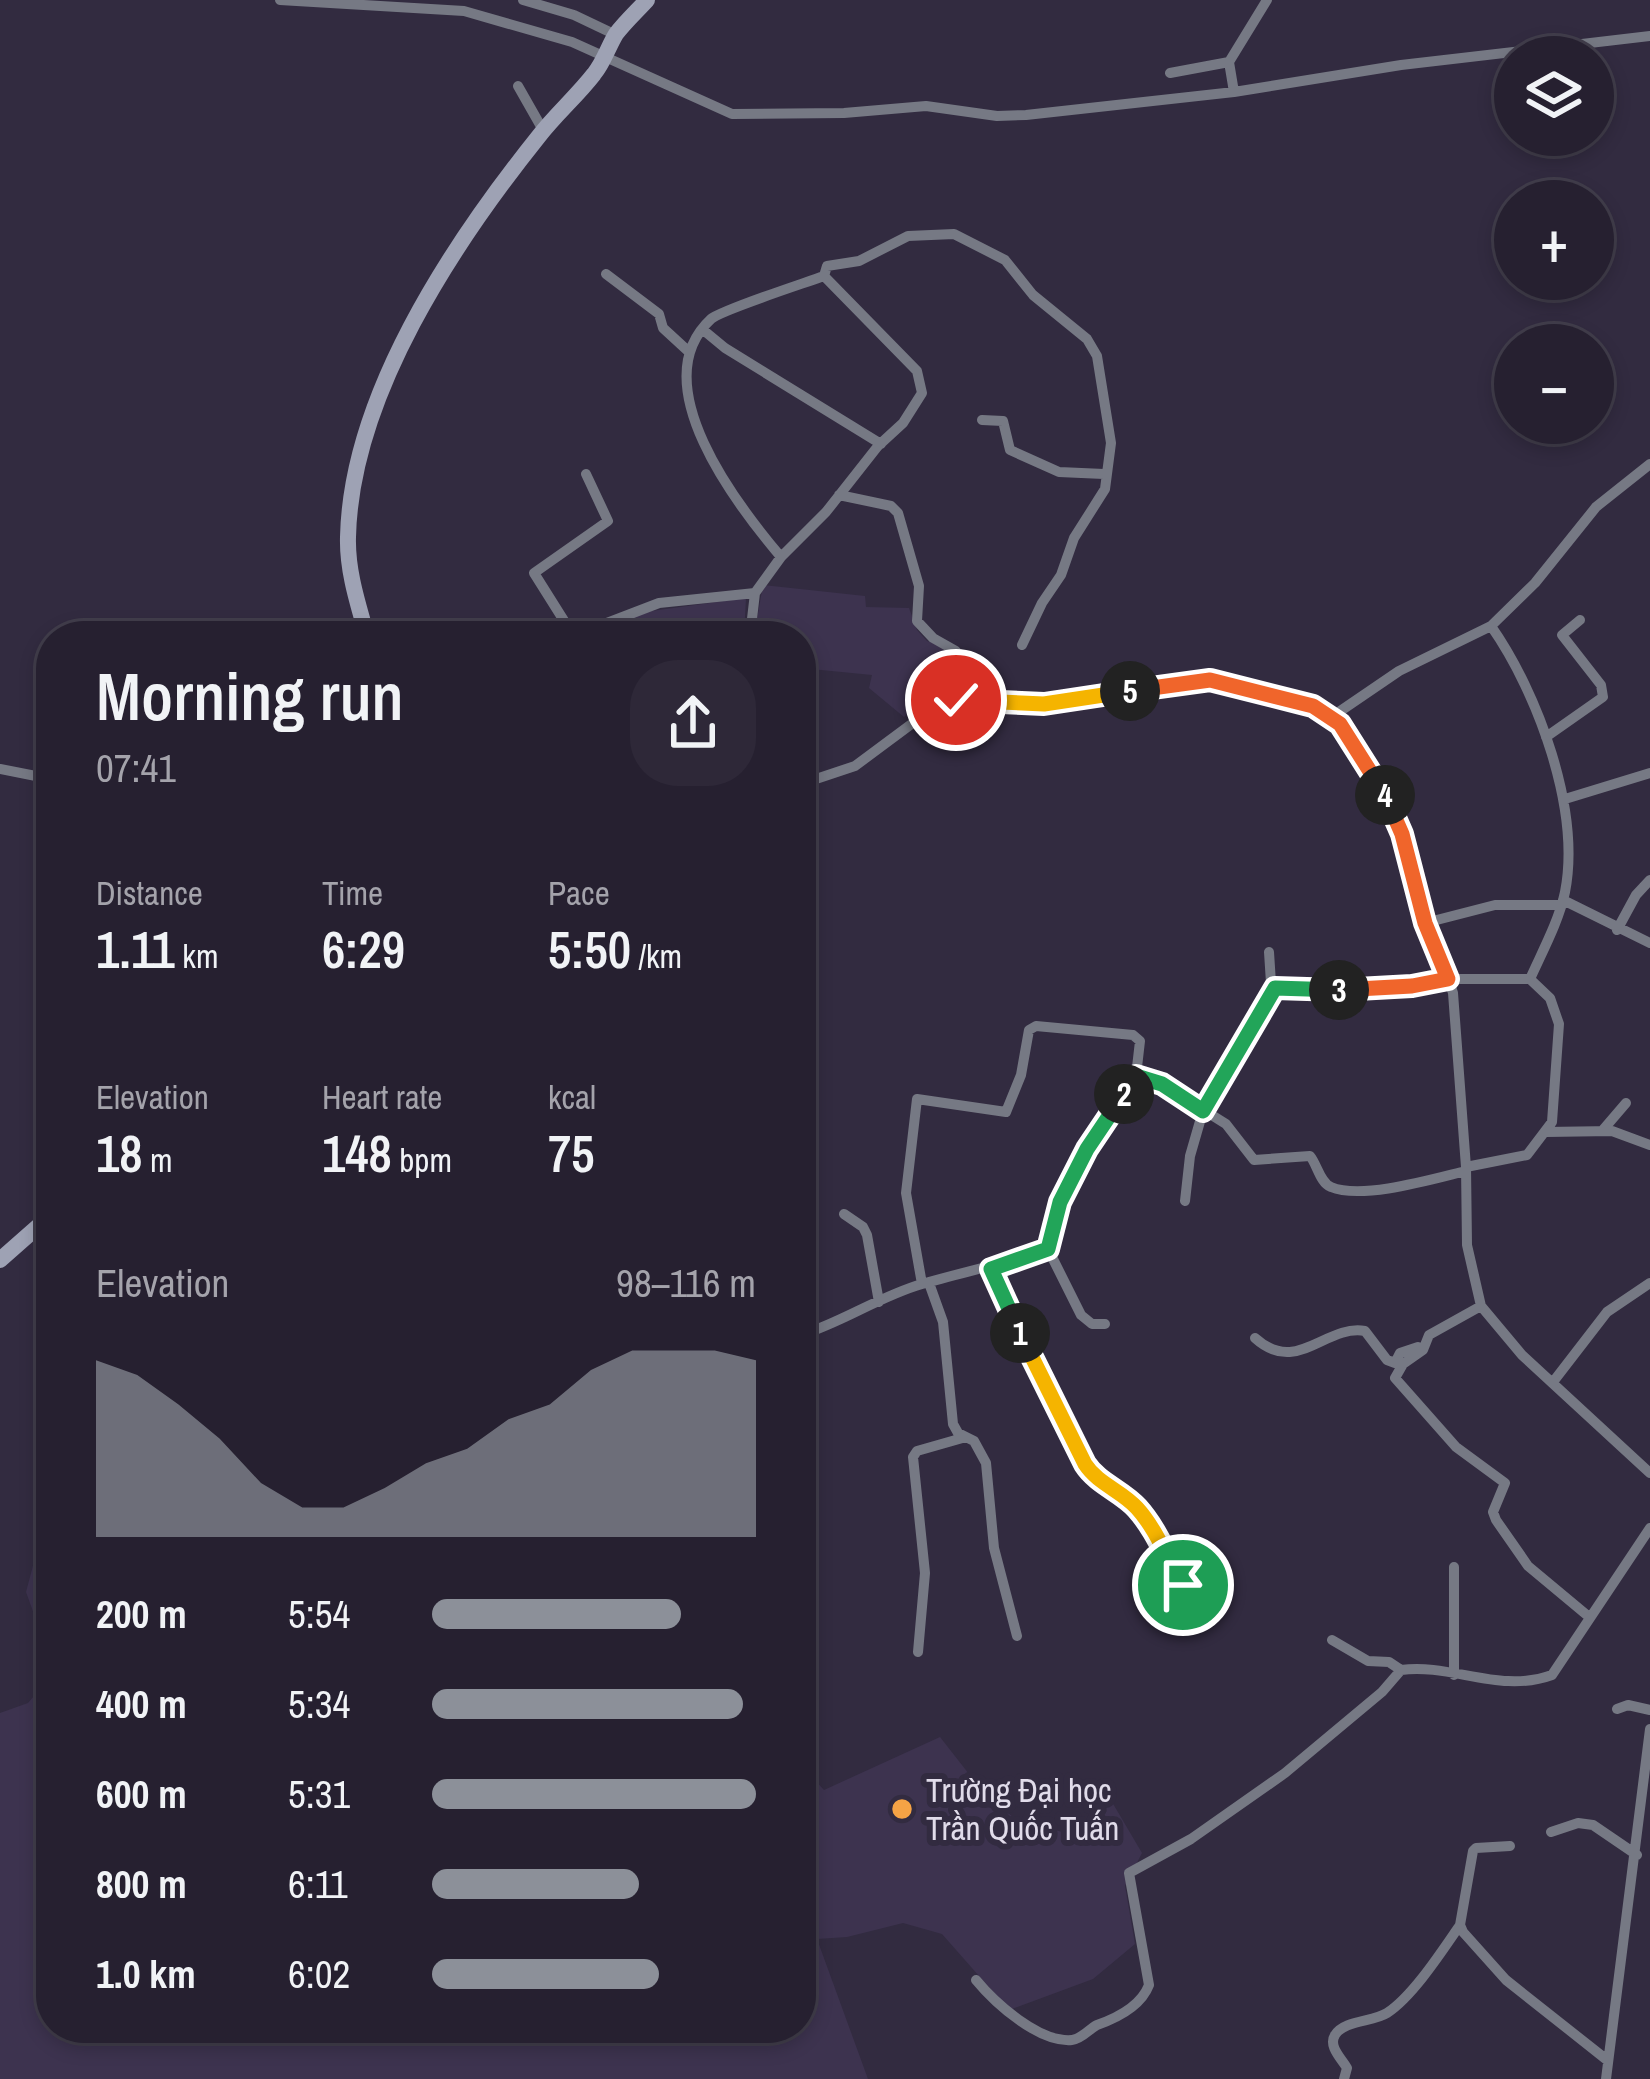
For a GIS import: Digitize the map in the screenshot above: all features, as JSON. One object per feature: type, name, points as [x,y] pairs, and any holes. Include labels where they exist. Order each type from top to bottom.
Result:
[{"type":"street","points":[[280,0],[464,10],[611,46]]},
{"type":"street","points":[[523,0],[574,15],[611,46],[718,110],[748,116],[926,106],[1007,116],[1234,92],[1401,65],[1650,35]]},
{"type":"street","points":[[363,621],[348,556],[350,514],[369,428],[407,336],[442,269],[543,130],[595,74],[647,0]]},
{"type":"street","points":[[1234,92],[1228,62],[1267,0]]},
{"type":"street","points":[[1170,74],[1228,62]]},
{"type":"street","points":[[518,86],[543,130]]},
{"type":"street","points":[[824,276],[827,266],[860,262],[908,236],[954,234],[1000,256],[1033,296],[1087,339],[1097,356],[1111,443],[1105,488],[1074,538],[1061,575],[1022,645]]},
{"type":"street","points":[[606,274],[659,314],[663,328],[688,351]]},
{"type":"street","points":[[781,557],[713,465],[691,403],[688,351],[715,314],[824,276]]},
{"type":"street","points":[[752,621],[755,593],[781,557],[839,496],[917,405],[922,393],[921,377],[824,276]]},
{"type":"street","points":[[702,329],[881,444]]},
{"type":"street","points":[[982,420],[1003,421],[1010,450],[1059,472],[1104,474]]},
{"type":"street","points":[[1333,716],[1399,671],[1491,626],[1535,583],[1596,507],[1650,464]]},
{"type":"street","points":[[564,621],[534,573],[608,520],[586,474]]},
{"type":"street","points":[[839,496],[891,506],[898,513],[919,586],[917,621],[933,638],[956,651],[960,699]]},
{"type":"street","points":[[611,621],[659,602],[755,593]]},
{"type":"street","points":[[1546,737],[1603,698],[1601,685],[1562,636],[1580,620]]},
{"type":"street","points":[[1491,626],[1524,685],[1565,799],[1566,885],[1530,979]]},
{"type":"street","points":[[816,779],[855,766],[929,711],[960,699],[1044,704],[1210,680],[1304,703],[1333,716],[1381,786],[1402,834],[1425,923],[1453,993],[1467,1245],[1481,1306],[1522,1354],[1650,1473]]},
{"type":"street","points":[[0,769],[36,775]]},
{"type":"street","points":[[1565,799],[1650,773]]},
{"type":"street","points":[[1617,930],[1650,880]]},
{"type":"street","points":[[1425,923],[1495,905],[1562,903],[1650,943]]},
{"type":"street","points":[[1269,952],[1275,988]]},
{"type":"street","points":[[1136,1076],[1162,1084],[1228,1126],[1257,1161],[1310,1156],[1324,1182],[1332,1187],[1387,1189],[1527,1155],[1552,1122],[1559,1024],[1550,998],[1530,979],[1448,979],[1364,989],[1275,988]]},
{"type":"street","points":[[1185,1201],[1190,1156],[1203,1111],[1275,988]]},
{"type":"street","points":[[1017,1636],[994,1549],[986,1463],[968,1436],[958,1433],[953,1424],[943,1322],[926,1283],[906,1193],[916,1099],[1006,1112],[1021,1075],[1029,1030],[1036,1026],[1133,1035],[1140,1041],[1136,1076],[1087,1149],[1060,1202],[1048,1249],[1081,1315],[1092,1324],[1105,1324]]},
{"type":"street","points":[[1602,1131],[1625,1103]]},
{"type":"street","points":[[1546,1132],[1621,1132],[1650,1145]]},
{"type":"street","points":[[844,1214],[867,1235],[879,1302]]},
{"type":"street","points":[[0,1260],[36,1228]]},
{"type":"street","points":[[816,1330],[926,1283],[991,1269],[1048,1249]]},
{"type":"street","points":[[991,1269],[1085,1464],[1092,1475],[1126,1496],[1145,1518],[1183,1585],[1185,1603],[1162,1623]]},
{"type":"street","points":[[1553,1382],[1607,1312],[1650,1282]]},
{"type":"street","points":[[1481,1306],[1429,1335],[1423,1350],[1403,1364],[1395,1378],[1456,1447],[1505,1483],[1493,1512],[1496,1520],[1528,1566],[1588,1616]]},
{"type":"street","points":[[1255,1338],[1260,1344],[1299,1353],[1352,1329],[1365,1331],[1387,1360],[1395,1363],[1400,1353],[1424,1343]]},
{"type":"street","points":[[918,1652],[925,1573],[913,1457],[917,1451],[968,1436]]},
{"type":"street","points":[[1332,1640],[1360,1657],[1389,1662],[1401,1670],[1429,1667],[1454,1675],[1519,1682],[1549,1677],[1559,1669],[1588,1616],[1650,1528]]},
{"type":"street","points":[[1454,1567],[1454,1675]]},
{"type":"street","points":[[976,1980],[1014,2018],[1049,2035],[1076,2039],[1119,2017],[1142,1998],[1149,1985],[1129,1873],[1191,1839],[1285,1773],[1374,1699],[1401,1670]]},
{"type":"street","points":[[1617,1709],[1628,1705],[1650,1710]]},
{"type":"street","points":[[1606,2079],[1650,1729]]},
{"type":"street","points":[[1551,1832],[1578,1823],[1593,1826],[1637,1855]]},
{"type":"street","points":[[1344,2079],[1347,2068],[1333,2037],[1340,2028],[1388,2013],[1460,1925],[1473,1851],[1510,1846]]},
{"type":"street","points":[[1460,1925],[1505,1980],[1607,2060]]},
{"type":"shaded area","points":[[763,585],[865,596],[866,607],[909,608],[927,641],[951,649],[955,687],[926,697],[904,717],[869,688],[872,675],[816,669],[816,621],[757,621]]},
{"type":"shaded area","points":[[746,598],[745,621],[620,621],[644,612]]},
{"type":"shaded area","points":[[36,1559],[36,1620],[26,1592]]},
{"type":"shaded area","name":"Trường Đại học Trần Quốc Tuấn","points":[[36,1694],[36,2043],[816,2043],[816,1781],[824,1790],[940,1737],[987,1797],[1013,1817],[1062,1832],[1112,1802],[1142,1853],[1125,1886],[1135,1944],[1093,1979],[1009,2010],[942,1934],[903,1923],[817,1939],[868,2079],[0,2079],[0,1713],[28,1703]]},
{"type":"place","name":"Trường Đại học Trần Quốc Tuấn","points":[[902,1809]]},
{"type":"route","points":[[956,700],[1044,704],[1195,679],[1230,682],[1324,710],[1340,724],[1381,786],[1402,834],[1425,923],[1448,979],[1364,989],[1275,988],[1203,1111],[1162,1084],[1136,1076],[1087,1149],[1060,1202],[1048,1249],[991,1269],[1085,1464],[1092,1475],[1126,1496],[1145,1518],[1183,1585]]}]
